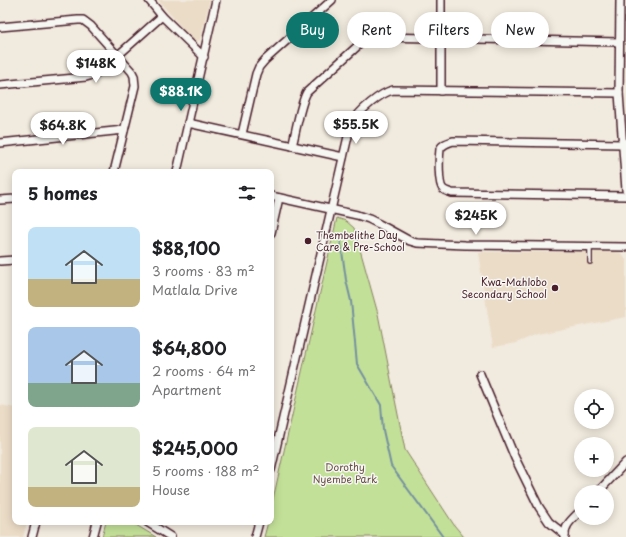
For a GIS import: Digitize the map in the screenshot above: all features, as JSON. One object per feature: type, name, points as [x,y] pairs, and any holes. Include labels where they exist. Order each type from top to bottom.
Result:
[{"type":"street","points":[[148,0],[162,16],[204,57]]},
{"type":"street","points":[[178,169],[216,0]]},
{"type":"street","points":[[242,134],[259,67],[332,0]]},
{"type":"street","points":[[441,0],[441,12]]},
{"type":"street","points":[[620,0],[619,93],[626,190]]},
{"type":"street","points":[[0,85],[93,75],[118,56],[162,16]]},
{"type":"street","points":[[0,28],[83,20],[91,26],[132,72],[135,86],[115,169]]},
{"type":"street","points":[[292,146],[307,92],[362,42],[367,39],[378,37],[414,38]]},
{"type":"street","points":[[483,39],[619,42]]},
{"type":"street","points":[[441,48],[441,91]]},
{"type":"street","points":[[274,457],[349,132],[353,122],[360,113],[382,94],[393,90],[619,93]]},
{"type":"street","points":[[188,123],[343,157]]},
{"type":"street","points":[[0,142],[124,130]]},
{"type":"street","points":[[623,144],[447,142],[440,149],[440,181],[443,190],[452,193],[626,196]]},
{"type":"street","points":[[274,197],[368,219],[410,241],[417,243],[626,247]]},
{"type":"street","points":[[274,220],[279,198]]},
{"type":"street","points":[[0,200],[12,199]]},
{"type":"street","points":[[0,261],[12,260]]},
{"type":"street","points":[[480,374],[515,458],[539,507],[549,522],[565,536],[567,526],[574,518]]},
{"type":"street","points":[[605,485],[626,462]]},
{"type":"street","points":[[32,537],[35,525]]},
{"type":"street","points":[[93,537],[96,525]]},
{"type":"street","points":[[152,525],[171,537]]},
{"type":"street","points":[[255,537],[258,525]]},
{"type":"lane","points":[[590,247],[590,262]]},
{"type":"shaded area","points":[[158,0],[210,0],[200,40],[194,42]]},
{"type":"shaded area","name":"Kwa-Mahlobo Secondary School","points":[[478,252],[621,253],[626,260],[626,317],[537,334],[516,343],[493,347]]},
{"type":"shaded area","points":[[0,405],[12,407],[12,525],[26,525],[23,537],[0,537]]},
{"type":"green space","name":"Dorothy Nyembe Park","points":[[337,218],[346,221],[354,228],[378,314],[405,450],[454,525],[464,537],[264,537],[267,525],[274,525],[274,495]]},
{"type":"green space","points":[[105,525],[136,525],[156,537],[102,537]]},
{"type":"waterway","points":[[340,237],[346,280],[351,301],[357,364],[381,405],[383,430],[391,466],[443,537]]},
{"type":"place","name":"Thembelithe Day Care & Pre-School","points":[[308,241]]},
{"type":"place","name":"Kwa-Mahlobo Secondary School","points":[[555,288]]}]
